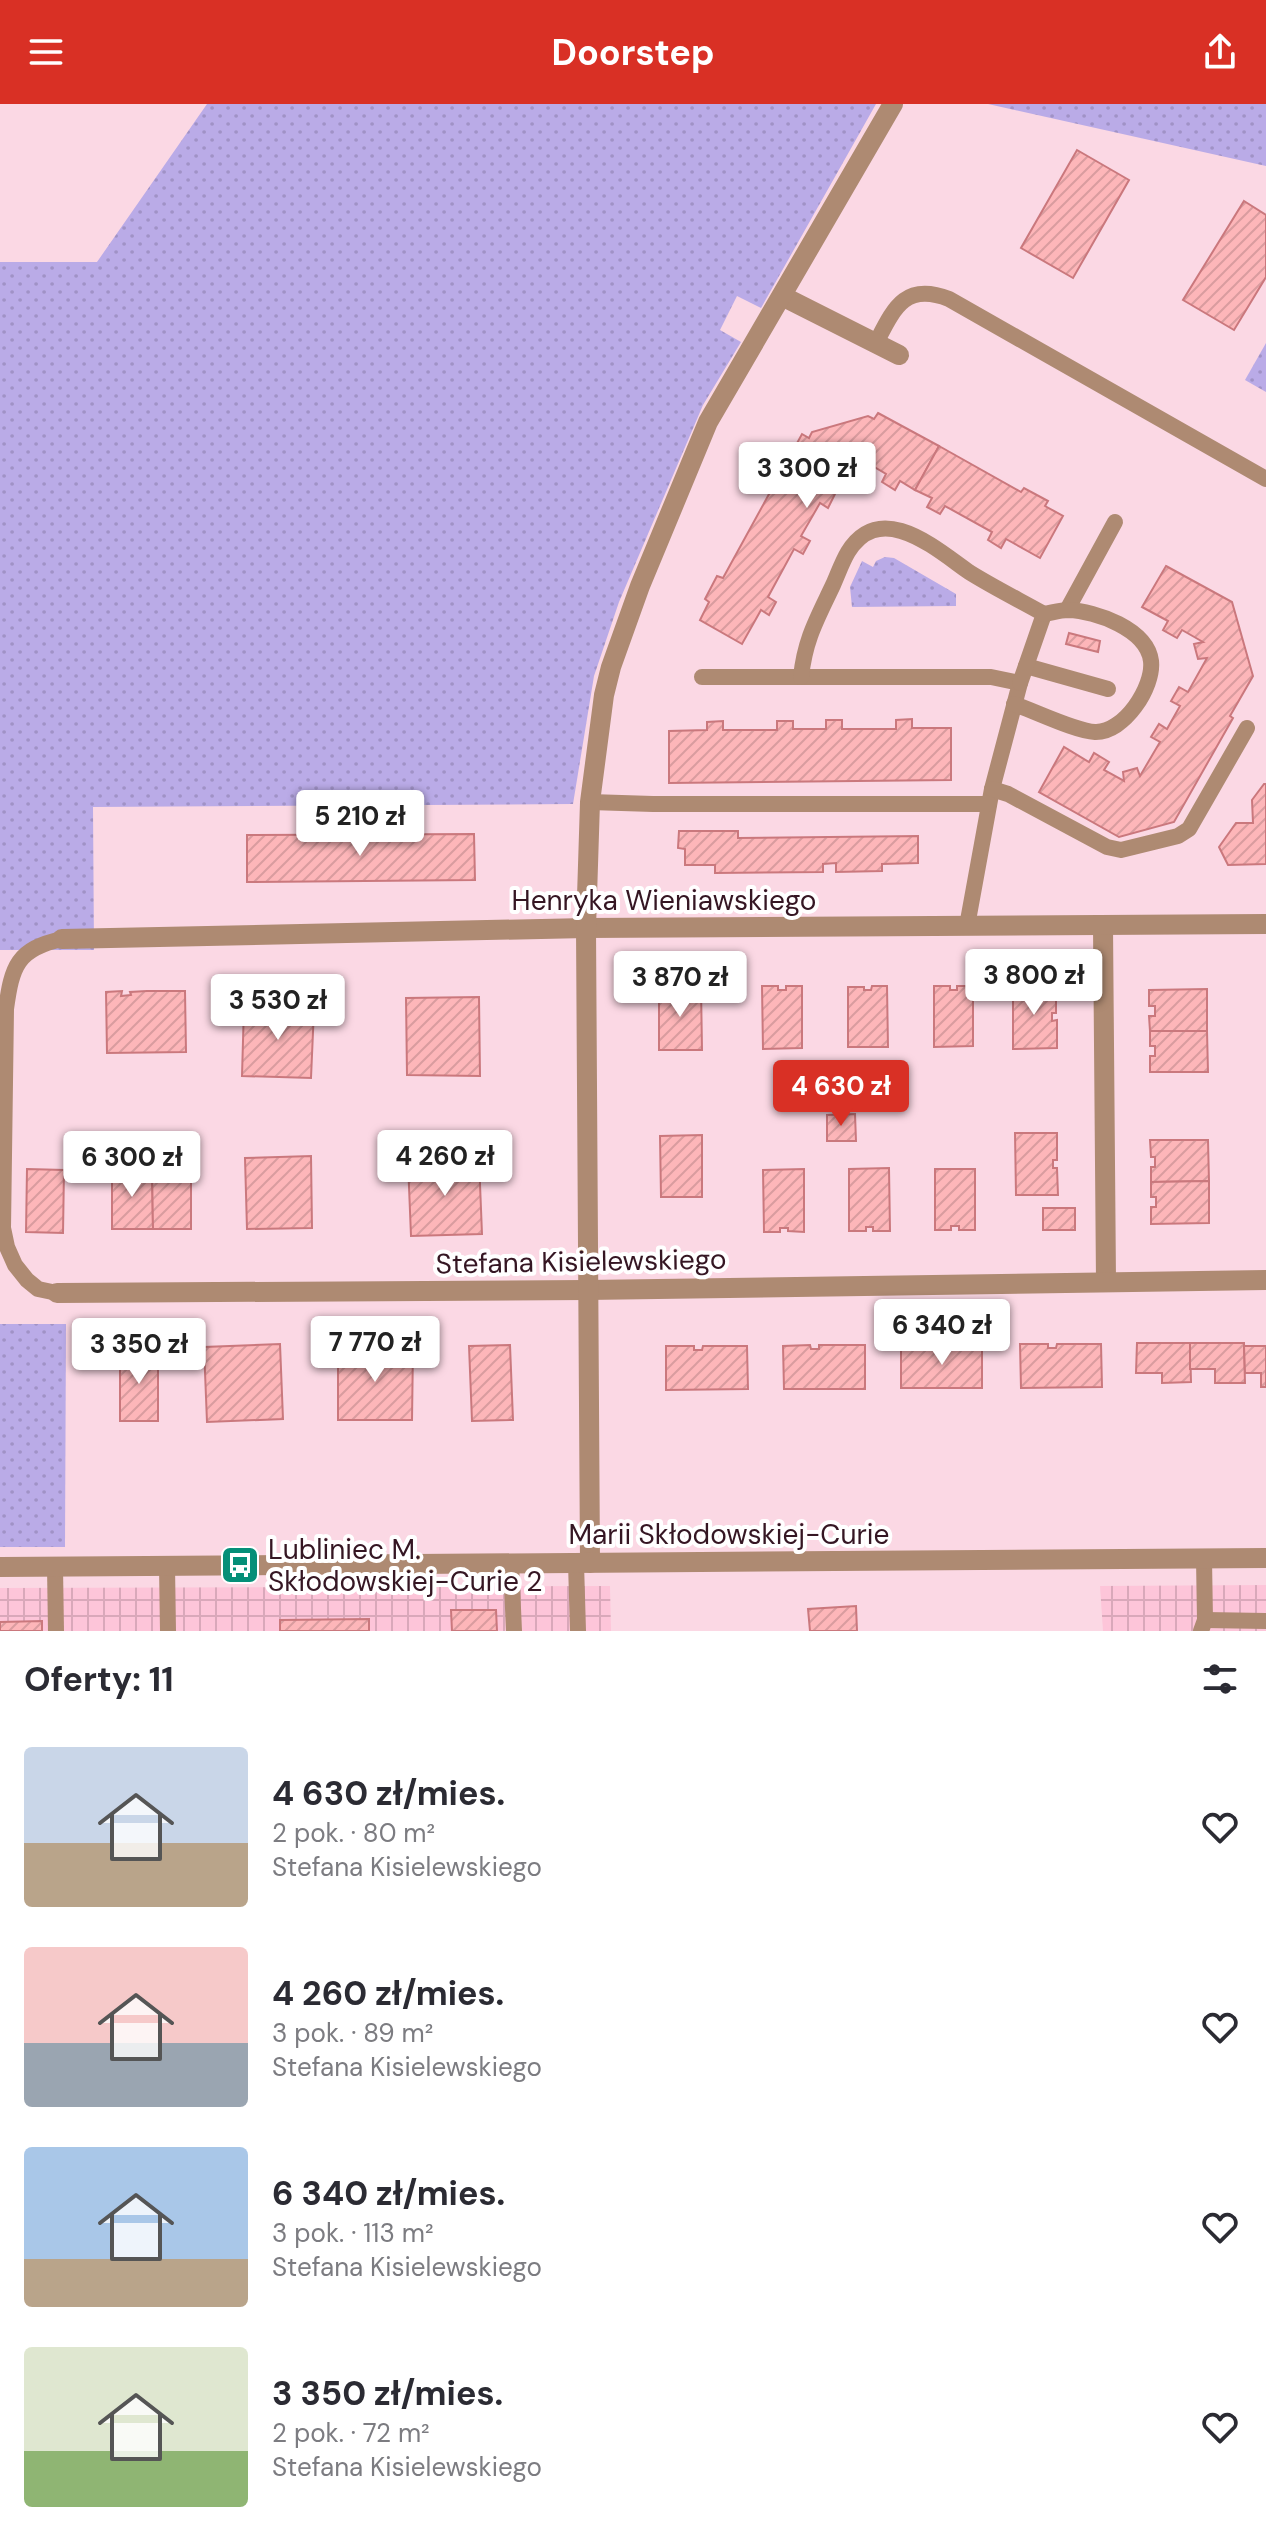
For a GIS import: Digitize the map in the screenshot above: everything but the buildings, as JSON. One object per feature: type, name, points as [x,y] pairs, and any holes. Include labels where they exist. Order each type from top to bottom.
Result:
[{"type":"street","points":[[583,1563],[587,1290],[586,928],[590,802],[604,695],[640,586],[708,422],[893,104]]},
{"type":"street","points":[[782,296],[899,355]]},
{"type":"street","name":"Henryka Wieniawskiego","points":[[62,939],[586,928],[1266,924]]},
{"type":"street","points":[[1103,926],[1106,1282]]},
{"type":"street","name":"Stefana Kisielewskiego","points":[[57,1293],[587,1290],[1266,1280]]},
{"type":"street","name":"Marii Skłodowskiej-Curie","points":[[0,1567],[1266,1558]]},
{"type":"lane","points":[[876,343],[902,301],[913,294],[937,295],[1266,479]]},
{"type":"lane","points":[[1067,610],[1115,522]]},
{"type":"lane","points":[[801,677],[807,641],[848,552],[863,536],[893,529],[920,538],[975,575],[1044,614],[1067,610],[1131,630],[1142,641],[1151,663],[1147,682],[1131,712],[1119,724],[1097,732],[1014,704]]},
{"type":"lane","points":[[967,926],[990,797],[1020,683],[1044,614]]},
{"type":"lane","points":[[1026,666],[1108,689]]},
{"type":"lane","points":[[702,677],[991,677],[1020,683]]},
{"type":"lane","points":[[590,802],[635,804],[990,797],[1008,794],[1107,847],[1121,850],[1178,836],[1189,829],[1247,728]]},
{"type":"lane","points":[[57,1293],[38,1289],[15,1265],[3,1228],[2,1194],[6,1009],[12,973],[27,952],[43,943],[62,939]]},
{"type":"lane","points":[[1204,1559],[1203,1625],[1266,1621]]},
{"type":"lane","points":[[511,1563],[514,1631]]},
{"type":"lane","points":[[578,1631],[583,1563]]},
{"type":"lane","points":[[167,1566],[168,1631]]},
{"type":"lane","points":[[55,1567],[56,1631]]},
{"type":"shaded area","points":[[207,104],[876,104],[761,308],[737,296],[720,330],[741,342],[703,405],[619,602],[594,676],[573,804],[93,807],[94,950],[0,950],[0,262],[97,262]]},
{"type":"shaded area","points":[[988,104],[1266,104],[1266,166]]},
{"type":"shaded area","points":[[1266,343],[1266,392],[1245,380]]},
{"type":"shaded area","points":[[885,557],[894,558],[956,594],[956,606],[852,607],[850,587],[862,561],[873,567],[876,561]]},
{"type":"shaded area","points":[[0,1324],[66,1324],[65,1547],[0,1547]]},
{"type":"shaded area","points":[[1266,1585],[1266,1631],[1103,1631],[1100,1586]]},
{"type":"shaded area","points":[[610,1586],[611,1631],[0,1631],[0,1588]]},
{"type":"place","name":"Lubliniec M. Skłodowskiej-Curie 2","points":[[240,1565]]}]
